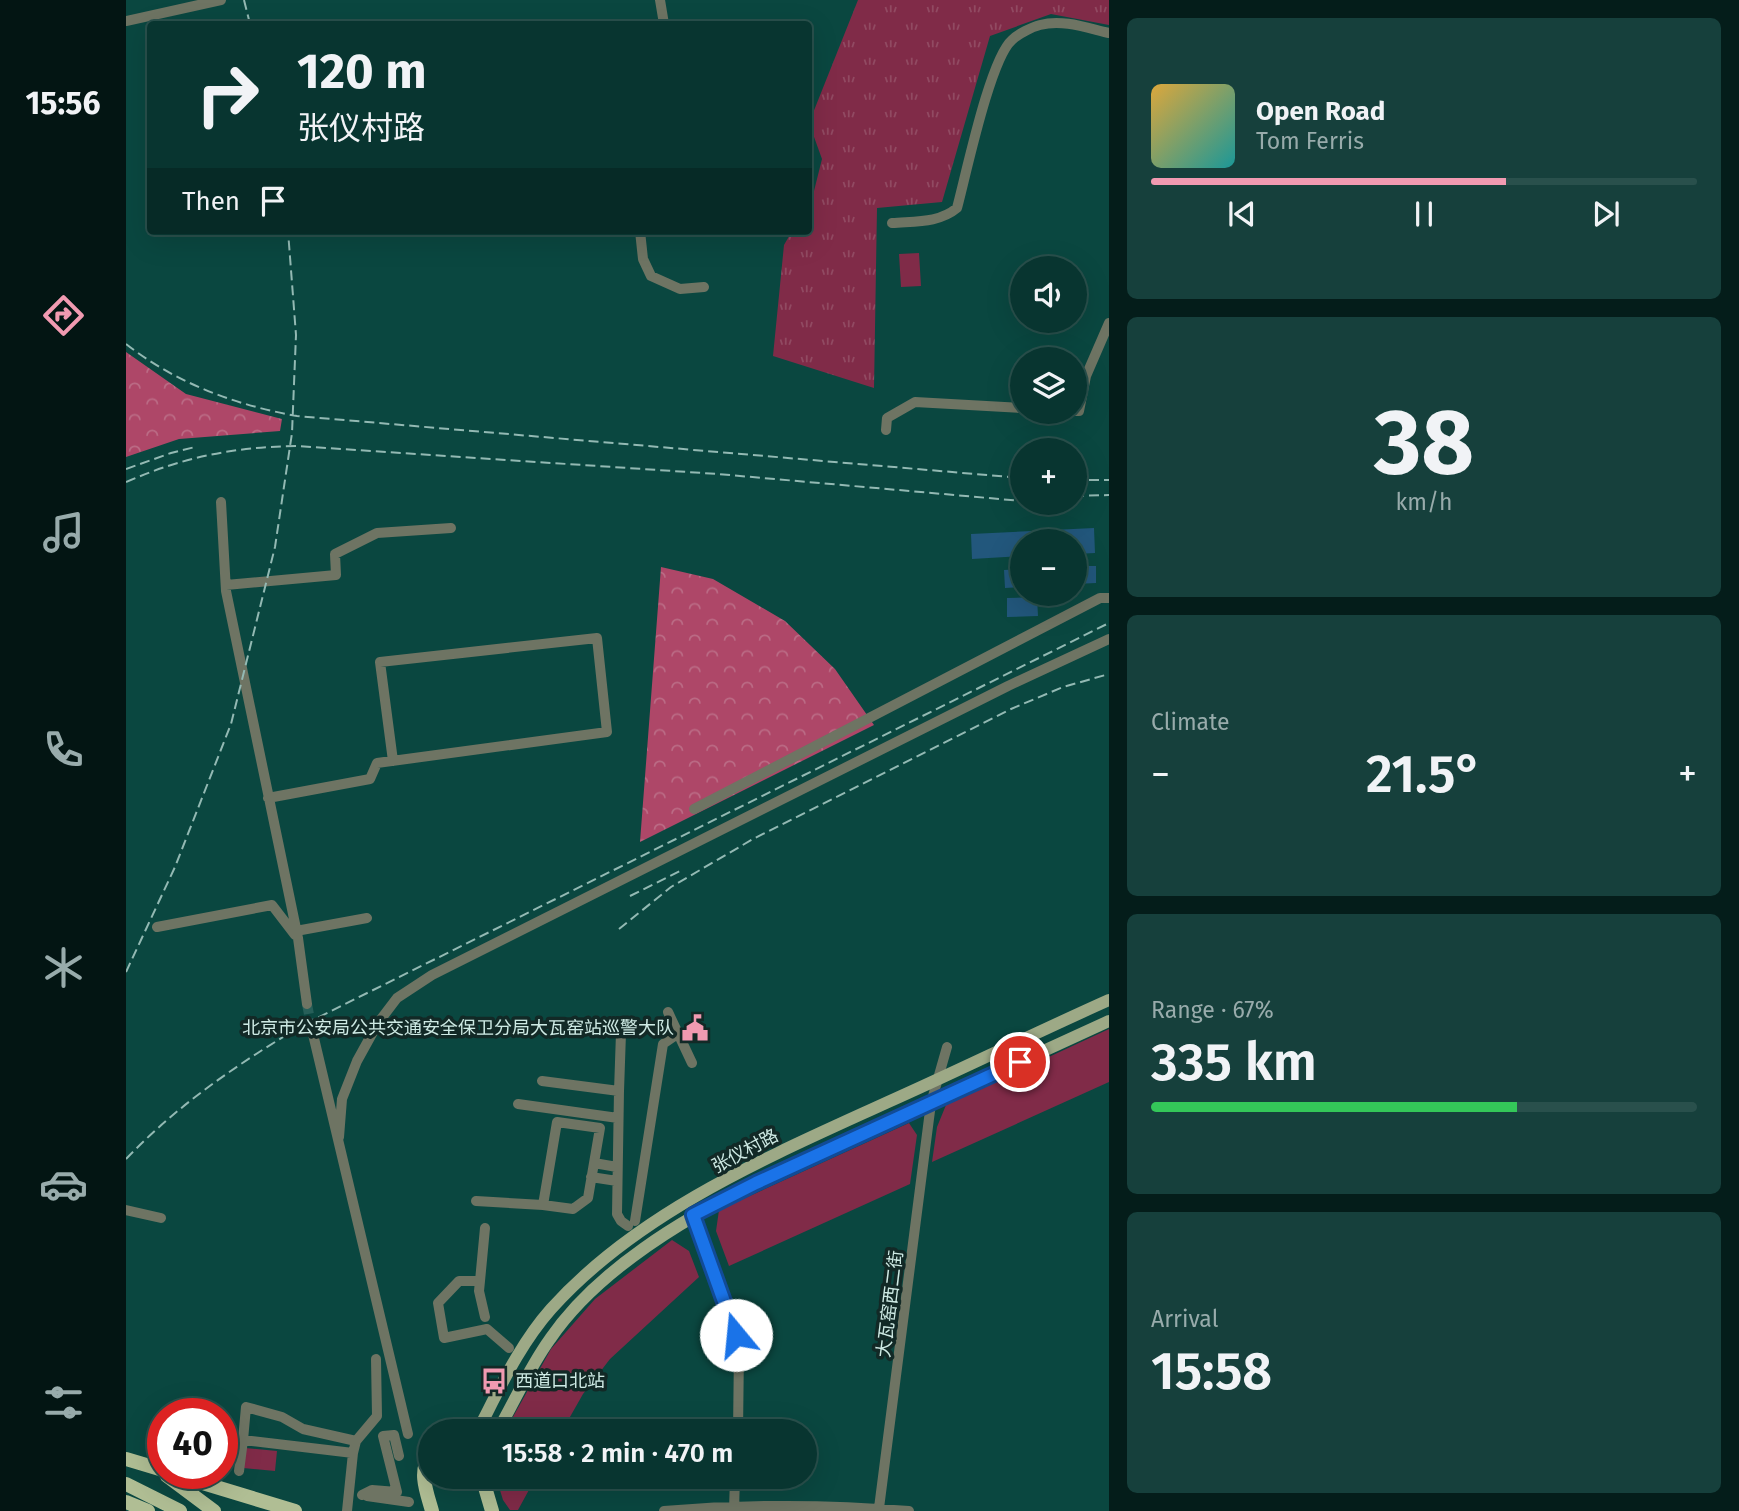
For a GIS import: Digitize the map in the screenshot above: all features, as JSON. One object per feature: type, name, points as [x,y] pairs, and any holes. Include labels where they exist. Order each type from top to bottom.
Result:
[{"type":"highway","points":[[126,1459],[147,1466]]},
{"type":"highway","points":[[126,1484],[180,1511]]},
{"type":"highway","points":[[185,1489],[214,1511]]},
{"type":"highway","points":[[222,1489],[295,1511]]},
{"type":"highway","points":[[426,1489],[430,1508]]},
{"type":"highway","points":[[486,1489],[493,1510]]},
{"type":"highway","points":[[126,1502],[148,1511]]},
{"type":"main road","name":"张仪村路","points":[[484,1419],[516,1357],[535,1328],[584,1277],[629,1240],[749,1165],[1109,1000]]},
{"type":"main road","name":"张仪村路","points":[[504,1419],[551,1336],[610,1274],[664,1234],[693,1215],[756,1183],[1109,1021]]},
{"type":"street","points":[[126,22],[220,0]]},
{"type":"street","points":[[660,0],[664,21]]},
{"type":"street","points":[[892,223],[935,220],[947,217],[957,208],[994,69],[1011,40],[1039,25],[1053,23],[1073,24],[1109,33]]},
{"type":"street","points":[[640,235],[643,259],[651,276],[680,289],[704,287]]},
{"type":"street","points":[[1087,374],[1109,323]]},
{"type":"street","points":[[886,430],[887,418],[915,402],[1010,407]]},
{"type":"street","points":[[221,502],[226,585],[297,935],[307,1004]]},
{"type":"street","points":[[226,585],[336,575],[335,554],[377,533],[451,527]]},
{"type":"street","points":[[694,809],[1100,598],[1109,598]]},
{"type":"street","points":[[268,798],[370,779],[377,763],[393,761],[607,732],[597,638],[380,663],[393,761]]},
{"type":"street","points":[[338,1137],[342,1099],[357,1061],[378,1023],[397,998],[432,975],[1007,686],[1109,639]]},
{"type":"street","points":[[157,927],[272,905],[297,935]]},
{"type":"street","points":[[297,935],[367,918]]},
{"type":"street","points":[[668,1012],[692,1063]]},
{"type":"street","points":[[312,1030],[408,1434]]},
{"type":"street","points":[[569,1030],[621,1033],[617,1214],[621,1221],[631,1223],[663,1044],[679,1034]]},
{"type":"street","name":"大瓦窑西二街","points":[[879,1508],[931,1103],[947,1047]]},
{"type":"street","points":[[542,1081],[619,1091]]},
{"type":"street","points":[[518,1104],[618,1118]]},
{"type":"street","points":[[476,1200],[573,1209],[588,1198],[600,1128],[557,1122],[543,1205]]},
{"type":"street","points":[[594,1163],[617,1167]]},
{"type":"street","points":[[591,1177],[617,1181]]},
{"type":"street","points":[[126,1210],[161,1218]]},
{"type":"street","points":[[693,1215],[732,1321],[739,1349],[737,1419]]},
{"type":"street","points":[[485,1228],[479,1291],[485,1317]]},
{"type":"street","points":[[480,1281],[459,1281],[438,1303],[444,1338],[487,1329],[493,1331],[509,1348]]},
{"type":"street","points":[[347,1511],[356,1441],[377,1416],[376,1359]]},
{"type":"street","points":[[239,1471],[246,1407],[282,1417],[303,1429],[356,1441]]},
{"type":"street","points":[[362,1495],[372,1490],[397,1492],[383,1437],[394,1435],[399,1457]]},
{"type":"street","points":[[243,1440],[353,1453]]},
{"type":"street","points":[[734,1508],[735,1489]]},
{"type":"street","points":[[349,1493],[409,1502]]},
{"type":"street","points":[[664,1511],[820,1504],[909,1511]]},
{"type":"green space","points":[[858,0],[1109,0],[1109,25],[1051,14],[990,36],[942,202],[877,208],[874,388],[773,356],[784,245],[790,235],[812,235],[812,197],[822,159],[812,131],[812,115]]},
{"type":"green space","points":[[919,253],[921,286],[901,287],[899,254]]},
{"type":"green space","points":[[126,352],[186,394],[282,419],[280,431],[179,439],[126,457]]},
{"type":"green space","points":[[661,567],[713,579],[785,621],[835,669],[874,725],[640,842]]},
{"type":"green space","points":[[1109,1029],[1109,1082],[932,1162],[937,1127],[946,1105]]},
{"type":"green space","points":[[909,1123],[917,1135],[910,1184],[729,1266],[716,1231],[719,1210]]},
{"type":"green space","points":[[672,1240],[689,1251],[699,1277],[610,1359],[583,1394],[569,1419],[512,1419],[551,1349],[595,1299]]},
{"type":"green space","points":[[245,1448],[277,1451],[275,1471],[243,1468]]},
{"type":"green space","points":[[500,1489],[529,1489],[518,1510],[510,1510]]},
{"type":"water","points":[[1094,528],[1095,553],[1087,553],[1087,529],[1074,529]]},
{"type":"water","points":[[1010,532],[1010,557],[972,559],[971,534]]},
{"type":"water","points":[[1087,566],[1096,566],[1096,583],[1087,583]]},
{"type":"water","points":[[1004,570],[1010,570],[1010,588],[1005,588]]},
{"type":"water","points":[[1007,598],[1010,598],[1010,606],[1037,606],[1038,616],[1007,617]]},
{"type":"tunnel","points":[[307,1004],[312,1030]]},
{"type":"railway","points":[[244,0],[249,21]]},
{"type":"railway","points":[[126,972],[175,867],[231,724],[275,547],[292,433],[296,335],[288,235]]},
{"type":"railway","points":[[126,344],[165,370],[207,390],[251,406],[297,416],[1010,477]]},
{"type":"railway","points":[[126,482],[168,466],[209,455],[296,446],[718,474],[1010,500]]},
{"type":"railway","points":[[126,469],[195,447]]},
{"type":"railway","points":[[1087,480],[1109,480]]},
{"type":"railway","points":[[1087,496],[1109,495]]},
{"type":"railway","points":[[126,1159],[167,1120],[209,1086],[301,1026],[1109,623]]},
{"type":"railway","points":[[619,929],[671,887],[753,839],[1011,709],[1063,687],[1109,674]]},
{"type":"railway","points":[[630,896],[680,871]]},
{"type":"place","name":"北京市公安局公共交通安全保卫分局大瓦窑站巡警大队","points":[[695,1028]]},
{"type":"place","name":"西道口北站","points":[[494,1381]]},
{"type":"route","points":[[736,1335],[693,1215],[756,1183],[1020,1062]]}]
